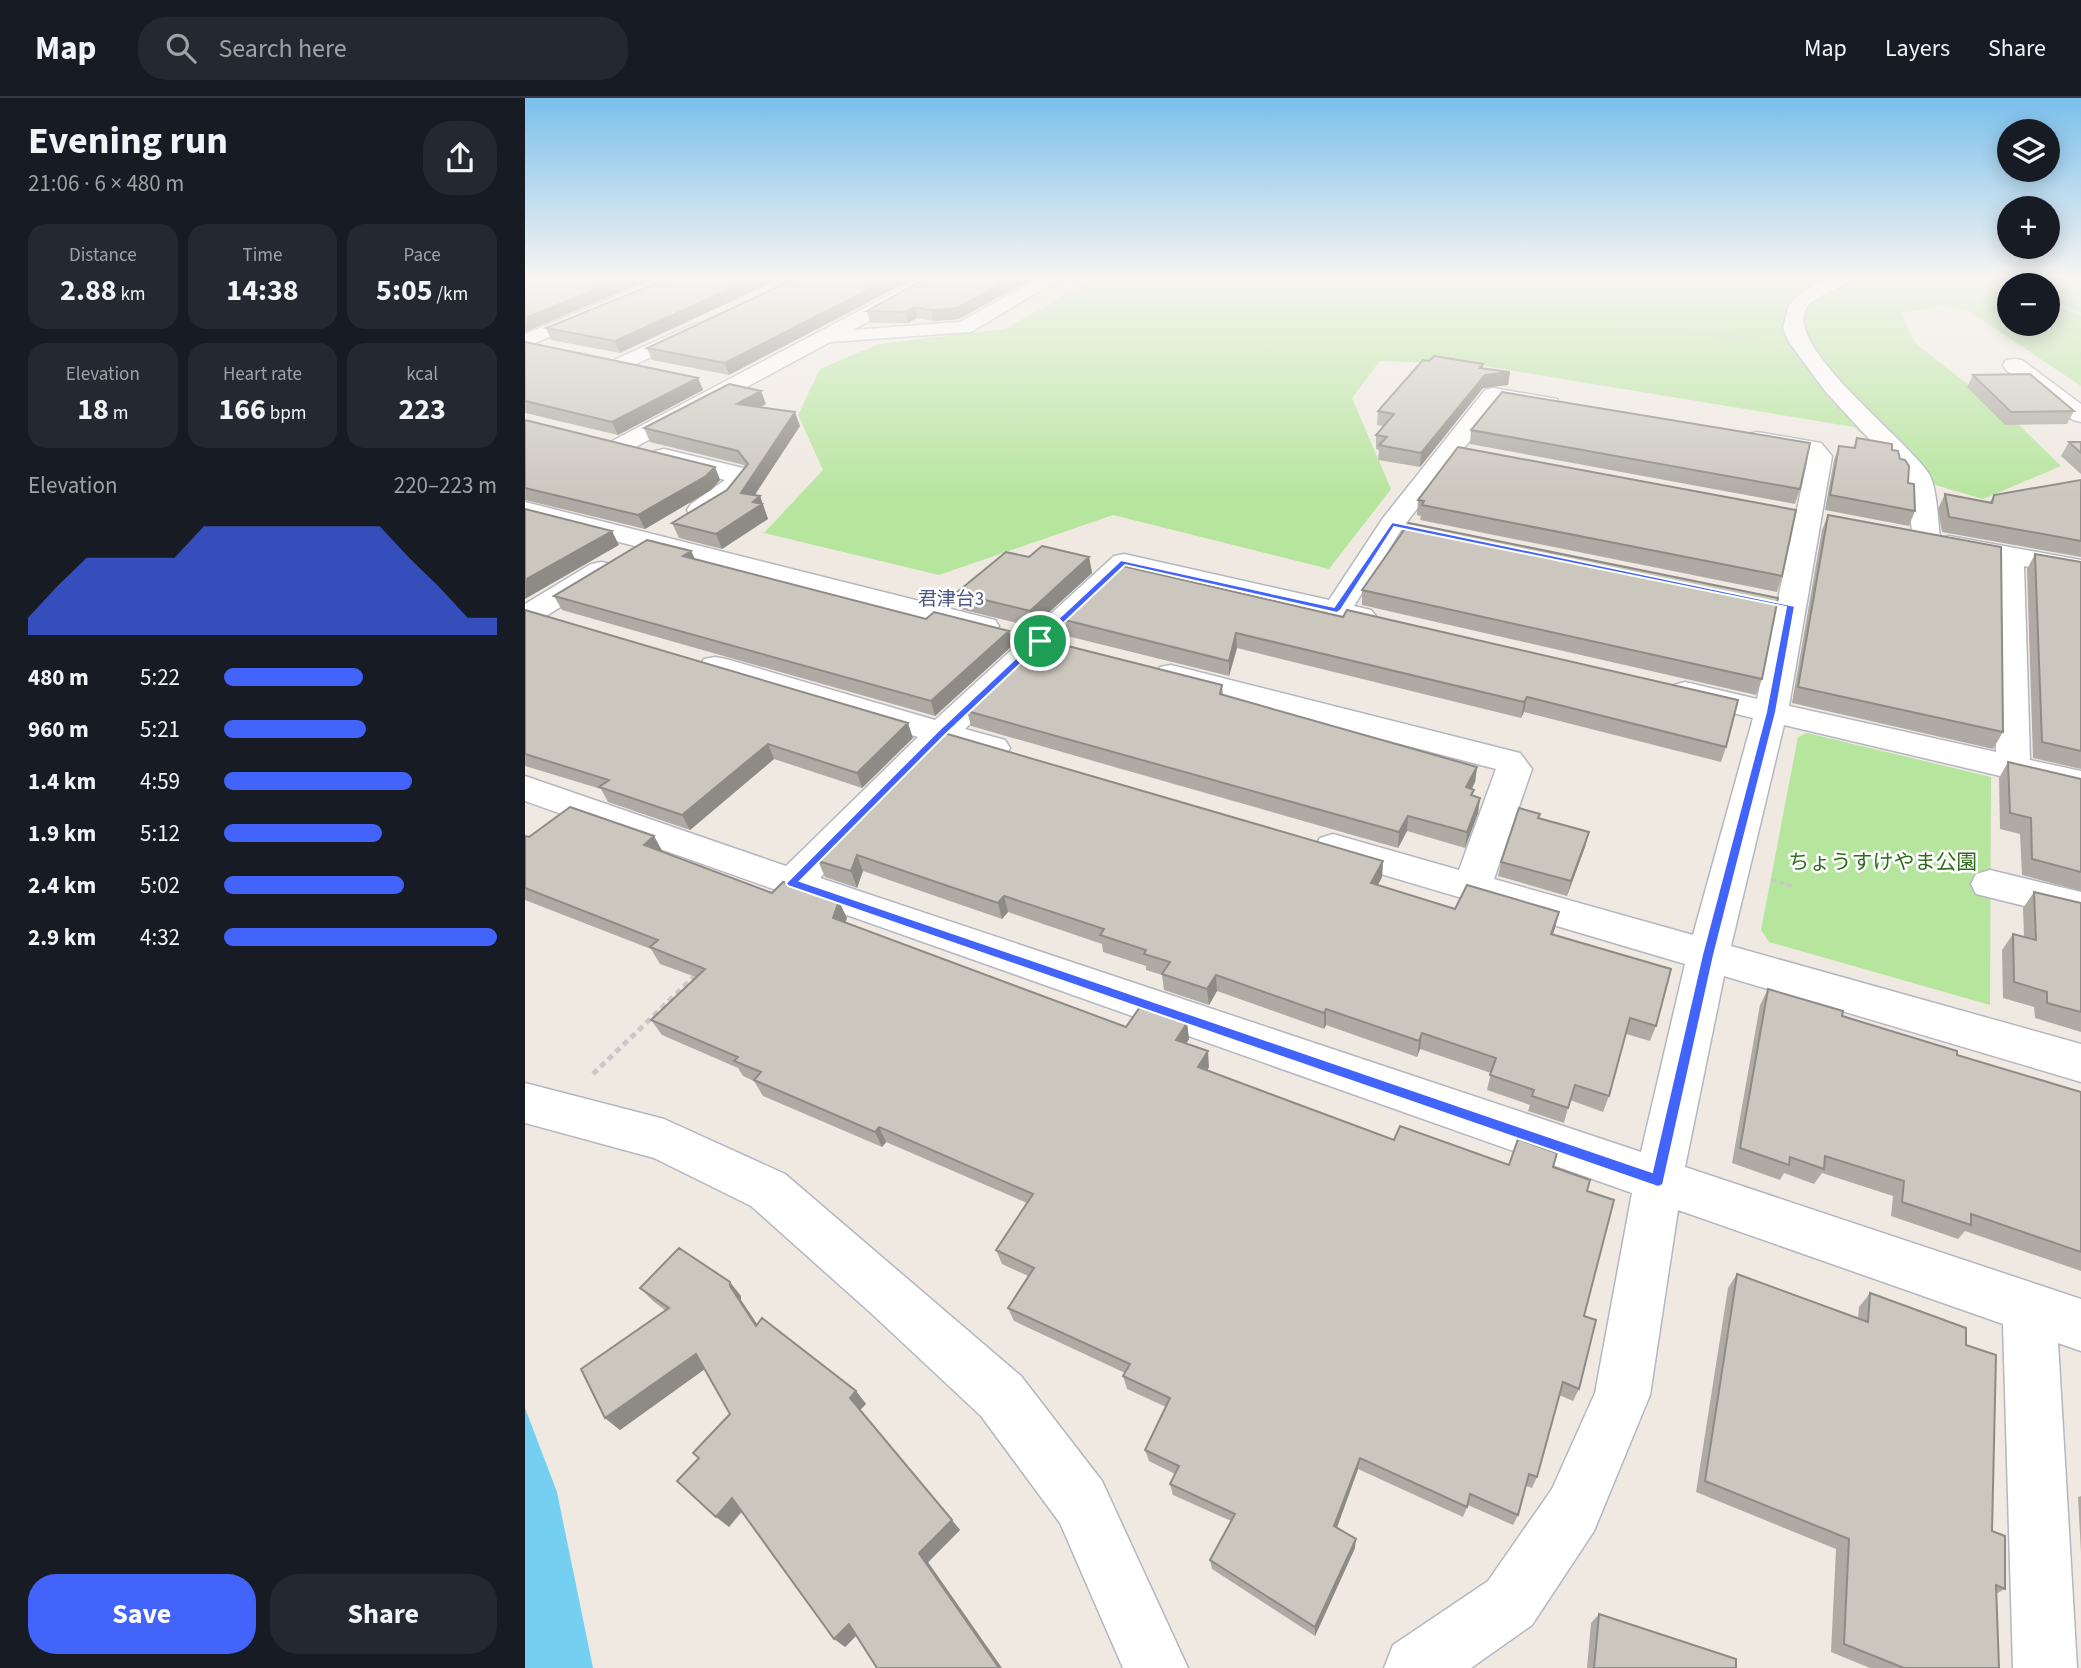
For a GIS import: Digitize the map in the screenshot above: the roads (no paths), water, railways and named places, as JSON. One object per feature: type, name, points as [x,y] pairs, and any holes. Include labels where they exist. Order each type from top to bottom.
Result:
[{"type":"street","points":[[555,350],[562,352]]},
{"type":"street","points":[[623,363],[650,350]]},
{"type":"street","points":[[622,445],[799,350]]},
{"type":"street","points":[[1805,350],[1833,386],[1918,477],[1927,540]]},
{"type":"street","points":[[599,359],[664,371]]},
{"type":"street","points":[[2014,365],[2081,415]]},
{"type":"street","points":[[705,379],[732,384]]},
{"type":"street","points":[[1337,610],[1405,527],[1451,451],[1493,395],[1573,408]]},
{"type":"street","points":[[1416,1668],[1510,1602],[1573,1510],[1622,1395],[1658,1181],[1708,955],[1771,712],[1777,603],[1808,517],[1820,456],[1813,448],[1733,435]]},
{"type":"street","points":[[528,612],[722,497],[738,480],[734,473],[597,439]]},
{"type":"street","points":[[1451,451],[1479,456]]},
{"type":"street","points":[[525,510],[1054,644]]},
{"type":"street","points":[[1901,535],[2081,568]]},
{"type":"street","points":[[2010,555],[2013,767]]},
{"type":"street","points":[[792,883],[941,733],[1054,644],[1123,562],[1391,623]]},
{"type":"street","points":[[528,612],[571,624]]},
{"type":"street","points":[[690,659],[1021,756]]},
{"type":"street","points":[[1148,668],[1508,761],[1515,769],[1472,887]]},
{"type":"street","points":[[1662,686],[2081,783]]},
{"type":"street","points":[[525,788],[792,883],[2055,1316],[2045,1668]]},
{"type":"street","points":[[1300,837],[2081,1063]]},
{"type":"street","points":[[1990,884],[2081,906]]},
{"type":"street","points":[[525,1103],[664,1140],[768,1190],[890,1296],[1001,1396],[1081,1502],[1156,1668]]},
{"type":"water","points":[[525,1408],[557,1492],[593,1668],[525,1668]]},
{"type":"district","name":"君津台3","points":[[951,598]]},
{"type":"park label","name":"ちょうすけやま公園","points":[[1883,862]]}]
